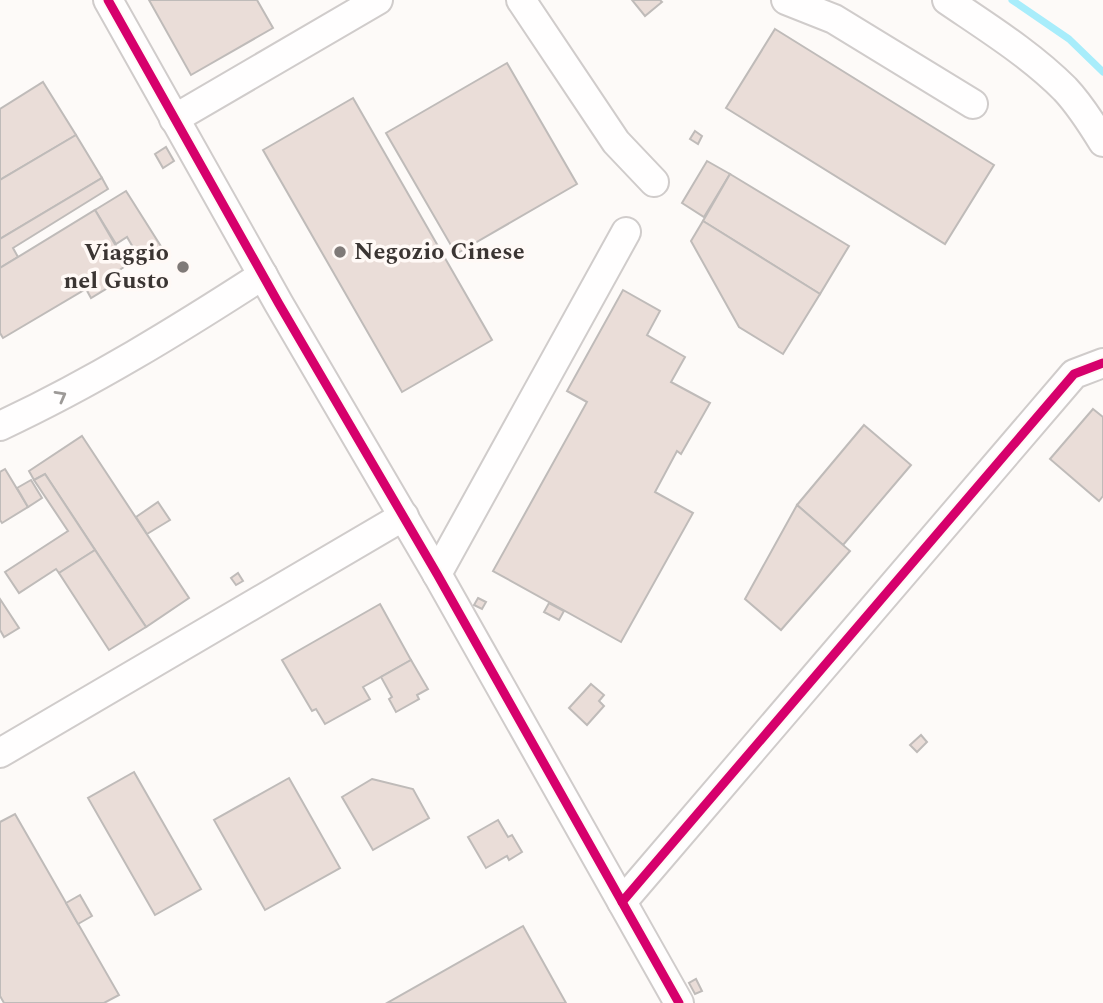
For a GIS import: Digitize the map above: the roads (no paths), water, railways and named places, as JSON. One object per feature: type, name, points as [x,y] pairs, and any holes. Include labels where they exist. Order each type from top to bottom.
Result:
[{"type":"street","points":[[108,0],[679,1003]]},
{"type":"street","points":[[174,119],[378,0]]},
{"type":"street","points":[[521,0],[616,142],[654,182]]},
{"type":"street","points":[[786,0],[834,19],[973,104]]},
{"type":"street","points":[[947,0],[1041,67],[1073,99],[1103,142]]},
{"type":"street","points":[[437,574],[626,232]]},
{"type":"street","points":[[0,426],[49,403],[113,367],[191,322],[263,275]]},
{"type":"street","points":[[622,902],[1074,374],[1103,363]]},
{"type":"street","points":[[0,752],[404,516]]},
{"type":"waterway","points":[[1012,0],[1069,39],[1103,72]]},
{"type":"place","name":"Negozio Cinese","points":[[340,252]]},
{"type":"place","name":"Viaggio nel Gusto","points":[[183,267]]}]
